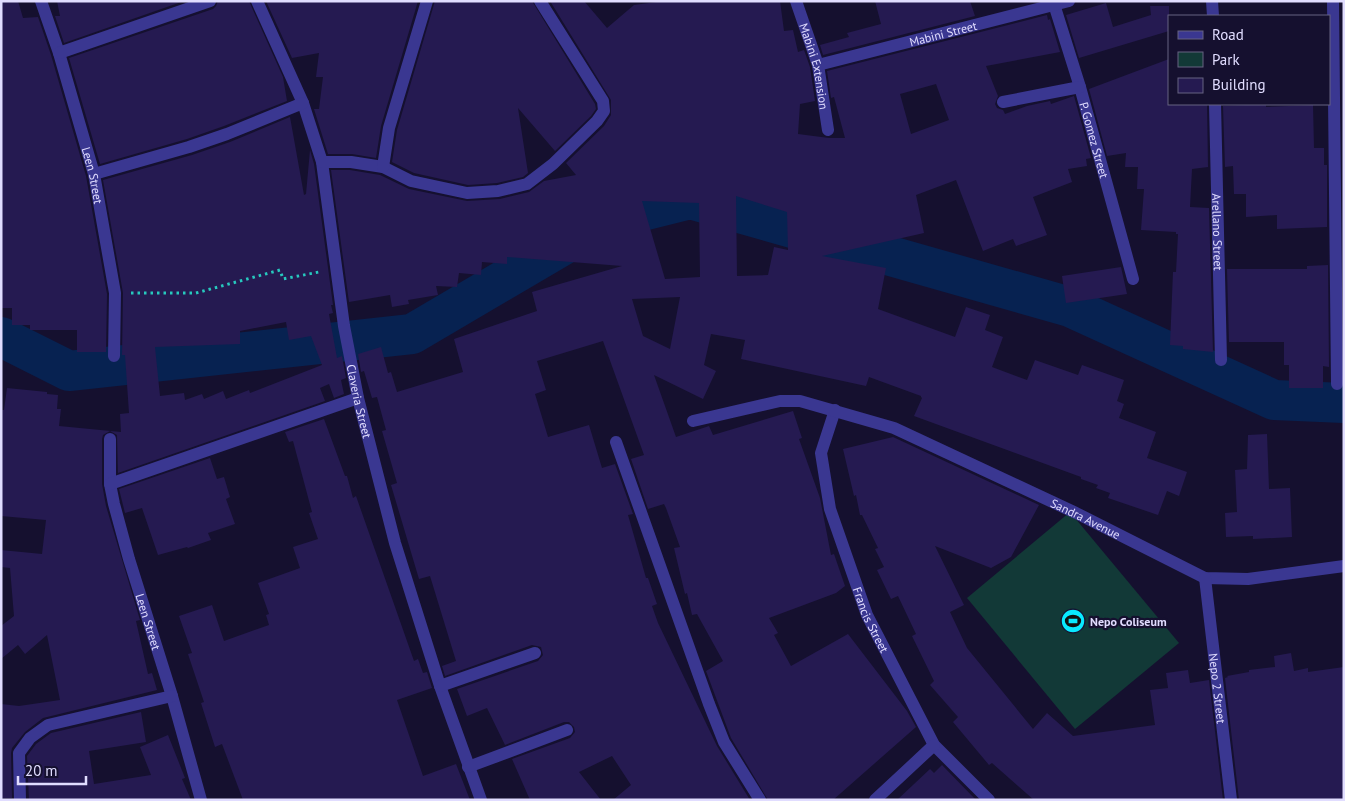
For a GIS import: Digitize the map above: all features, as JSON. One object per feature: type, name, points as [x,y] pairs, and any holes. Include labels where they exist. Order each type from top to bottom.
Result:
[{"type":"street","name":"Leen Street","points":[[41,1],[94,174],[115,293],[114,356]]},
{"type":"street","points":[[58,53],[210,1]]},
{"type":"street","name":"Claveria Street","points":[[257,1],[303,103],[322,162],[344,326],[358,398],[395,543],[440,686],[468,767],[482,800]]},
{"type":"street","points":[[383,166],[389,128],[427,1]]},
{"type":"street","points":[[322,162],[351,162],[383,166],[411,180],[467,193],[498,191],[527,184],[553,164],[597,121],[604,111],[603,101],[540,1]]},
{"type":"street","name":"Mabini Extension","points":[[796,1],[818,65],[828,130]]},
{"type":"street","name":"Mabini Street","points":[[818,65],[1053,3],[1069,1]]},
{"type":"street","points":[[1212,1],[1212,15]]},
{"type":"street","points":[[1333,1],[1337,384]]},
{"type":"street","name":"P. Gomez Street","points":[[1053,3],[1080,87],[1134,279]]},
{"type":"street","points":[[1003,102],[1080,87]]},
{"type":"street","points":[[94,174],[208,140],[303,103]]},
{"type":"street","name":"Arellano Street","points":[[1215,105],[1221,360]]},
{"type":"street","points":[[110,484],[358,398]]},
{"type":"street","name":"Sandra Avenue","points":[[693,421],[780,402],[800,401],[894,428],[1076,513],[1205,578],[1248,579],[1344,566]]},
{"type":"street","name":"Francis Street","points":[[835,410],[821,453],[830,509],[867,615],[934,745],[989,800]]},
{"type":"street","name":"Leen Street","points":[[110,439],[110,484],[129,559],[172,696],[201,800]]},
{"type":"street","points":[[616,442],[724,742],[760,800]]},
{"type":"street","name":"Nepo 2 Street","points":[[1205,578],[1231,800]]},
{"type":"street","points":[[440,686],[535,653]]},
{"type":"street","points":[[20,800],[19,753],[30,738],[48,725],[172,696]]},
{"type":"street","points":[[468,767],[567,730]]},
{"type":"street","points":[[875,800],[934,745]]},
{"type":"path","points":[[115,293],[196,293],[280,270],[283,279],[336,268]]},
{"type":"green space","name":"Nepo Coliseum","points":[[1070,512],[1179,643],[1075,729],[967,598]]},
{"type":"building","points":[[1,1],[18,1],[23,18],[38,17],[51,55],[86,176],[107,294],[106,352],[77,352],[77,330],[30,330],[30,325],[12,325],[12,308],[1,308]]},
{"type":"building","points":[[57,1],[184,1],[64,43],[55,16],[60,16]]},
{"type":"building","points":[[218,1],[249,1],[283,77],[287,101],[187,139],[100,164],[69,58],[213,9]]},
{"type":"building","points":[[266,1],[418,1],[381,126],[376,158],[352,154],[328,154],[314,109],[319,109],[323,77],[316,77],[319,53],[292,58]]},
{"type":"building","points":[[435,1],[532,1],[595,104],[596,109],[591,116],[555,151],[518,108],[528,173],[523,177],[497,183],[468,185],[414,173],[392,162],[397,130]]},
{"type":"building","points":[[550,1],[584,1],[607,28],[634,5],[664,1],[780,1],[784,31],[793,30],[798,52],[804,50],[810,67],[815,101],[800,104],[798,134],[829,138],[845,138],[834,97],[831,98],[827,71],[1047,15],[1048,20],[1050,19],[1060,52],[986,66],[998,96],[995,104],[1005,114],[1027,106],[1050,101],[1051,104],[1074,96],[1091,158],[1086,159],[1087,166],[1068,169],[1072,182],[1033,197],[1047,235],[1016,246],[1013,239],[983,251],[956,180],[916,195],[924,233],[822,256],[886,268],[878,309],[955,337],[966,307],[990,315],[985,330],[1003,337],[992,367],[1027,380],[1035,360],[1078,375],[1082,365],[1124,380],[1117,401],[1124,404],[1119,418],[1156,432],[1147,458],[1187,472],[1179,496],[1167,491],[1158,515],[1108,498],[1110,493],[1096,488],[1098,485],[1081,479],[1081,477],[914,416],[922,398],[921,396],[869,377],[866,386],[741,359],[745,340],[711,334],[704,365],[716,371],[703,399],[654,375],[676,437],[709,426],[713,435],[793,411],[802,438],[799,439],[820,498],[831,555],[834,554],[845,586],[836,593],[769,618],[778,633],[774,635],[791,666],[848,634],[907,711],[916,727],[833,800],[768,800],[731,738],[706,671],[723,661],[697,614],[692,615],[674,548],[680,547],[666,508],[664,504],[648,509],[631,459],[644,455],[603,341],[537,361],[546,390],[535,394],[548,437],[589,425],[602,468],[615,464],[633,514],[628,515],[646,578],[648,578],[657,604],[652,606],[658,623],[717,746],[750,800],[613,800],[631,785],[612,756],[579,772],[601,800],[530,800],[512,759],[570,738],[575,732],[574,727],[569,722],[564,722],[505,745],[487,708],[467,716],[457,689],[538,661],[543,655],[541,647],[532,645],[445,676],[442,666],[456,661],[430,576],[419,579],[391,485],[397,483],[382,431],[386,430],[377,397],[372,398],[364,371],[361,372],[358,354],[381,347],[388,373],[391,372],[397,392],[463,372],[454,339],[537,311],[532,292],[622,266],[507,257],[507,264],[482,262],[481,275],[459,273],[457,287],[436,286],[438,295],[408,300],[409,304],[392,307],[390,295],[349,302],[331,170],[350,170],[380,175],[409,189],[467,201],[500,199],[529,192],[544,181],[576,175],[566,163],[604,126],[611,115],[611,100]],"holes":[[[936,84],[949,120],[911,134],[900,94]],[[736,196],[787,212],[788,250],[774,247],[768,275],[737,276]],[[642,201],[699,203],[700,277],[665,279]],[[680,297],[670,349],[643,336],[632,299]]]},
{"type":"building","points":[[875,1],[970,1],[975,16],[823,55],[820,45],[849,37],[847,33],[881,24]]},
{"type":"building","points":[[1106,3],[1113,27],[1151,15],[1150,6],[1169,6],[1168,31],[1079,58],[1066,15]]},
{"type":"building","points":[[1168,59],[1168,105],[1207,105],[1208,167],[1192,169],[1190,207],[1209,208],[1213,352],[1183,349],[1183,346],[1170,345],[1173,272],[1176,272],[1178,234],[1176,232],[1141,230],[1144,189],[1137,189],[1138,167],[1125,167],[1126,153],[1107,156],[1089,89]]},
{"type":"building","points":[[1313,105],[1314,148],[1324,148],[1324,165],[1327,165],[1327,227],[1277,229],[1277,215],[1246,217],[1246,194],[1234,194],[1233,166],[1225,167],[1223,106]]},
{"type":"building","points":[[290,117],[304,195],[306,194],[310,150],[314,164],[333,305],[331,305],[333,313],[329,314],[337,358],[342,356],[346,378],[341,380],[344,394],[334,398],[329,384],[320,388],[325,401],[118,473],[117,435],[110,431],[103,435],[102,484],[106,506],[140,620],[136,621],[148,674],[152,673],[157,690],[43,718],[25,732],[12,748],[12,798],[1,798],[1,704],[19,706],[60,700],[47,635],[25,654],[18,645],[1,659],[1,626],[14,616],[10,568],[1,567],[1,550],[42,554],[46,520],[1,516],[1,410],[4,410],[7,388],[58,395],[57,409],[61,409],[59,426],[121,432],[120,414],[129,413],[125,355],[122,355],[123,293],[103,180],[192,155],[230,142]],"holes":[[[286,322],[289,340],[311,336],[322,365],[250,393],[249,390],[226,399],[223,391],[204,399],[202,394],[185,400],[184,393],[160,396],[155,347],[240,344],[240,331]]]},
{"type":"building","points":[[1328,265],[1329,367],[1323,366],[1323,388],[1289,388],[1289,365],[1284,365],[1284,342],[1229,342],[1227,269],[1307,269],[1307,266]]},
{"type":"building","points":[[1121,267],[1127,294],[1066,303],[1062,276]]},
{"type":"building","points":[[324,419],[345,476],[347,476],[353,498],[356,496],[414,661],[418,659],[423,673],[427,672],[432,688],[397,700],[423,776],[456,764],[470,800],[243,800],[222,744],[215,747],[201,703],[204,702],[188,654],[192,653],[179,616],[212,605],[224,641],[269,625],[266,615],[269,614],[258,583],[300,568],[293,547],[318,539],[309,513],[312,512],[293,441],[289,442],[285,432]]},
{"type":"building","points":[[1267,434],[1269,489],[1290,488],[1292,537],[1253,539],[1253,536],[1226,537],[1225,513],[1237,512],[1235,470],[1247,469],[1248,435]]},
{"type":"building","points":[[893,437],[1039,505],[1011,557],[991,568],[935,546],[964,605],[950,612],[967,648],[1033,729],[1047,713],[1073,736],[1155,725],[1150,690],[1168,688],[1166,673],[1188,670],[1190,683],[1209,680],[1223,800],[1034,800],[992,763],[989,765],[953,722],[958,717],[930,685],[934,681],[912,636],[916,634],[898,596],[891,599],[877,570],[884,567],[875,549],[878,548],[862,515],[860,515],[856,495],[854,496],[843,449]]},
{"type":"building","points":[[210,458],[217,479],[224,477],[230,497],[226,499],[235,524],[208,533],[211,540],[158,555],[142,508],[125,513],[119,489]]},
{"type":"building","points":[[1291,653],[1294,671],[1308,668],[1308,672],[1344,667],[1344,800],[1239,800],[1225,678],[1249,672],[1249,670],[1275,667],[1274,656]]},
{"type":"building","points":[[141,712],[146,742],[89,751],[94,784],[151,775],[140,747],[168,735],[185,778],[182,779],[191,800],[29,800],[27,756],[36,744],[51,733]]},
{"type":"building","points":[[942,765],[976,800],[897,800],[930,769],[934,773]]},
{"type":"waterway","points":[[1,337],[69,371],[412,334],[606,220],[690,199],[1070,307],[1274,400],[1344,403]]},
{"type":"place","name":"Nepo Coliseum","points":[[1073,621]]}]
